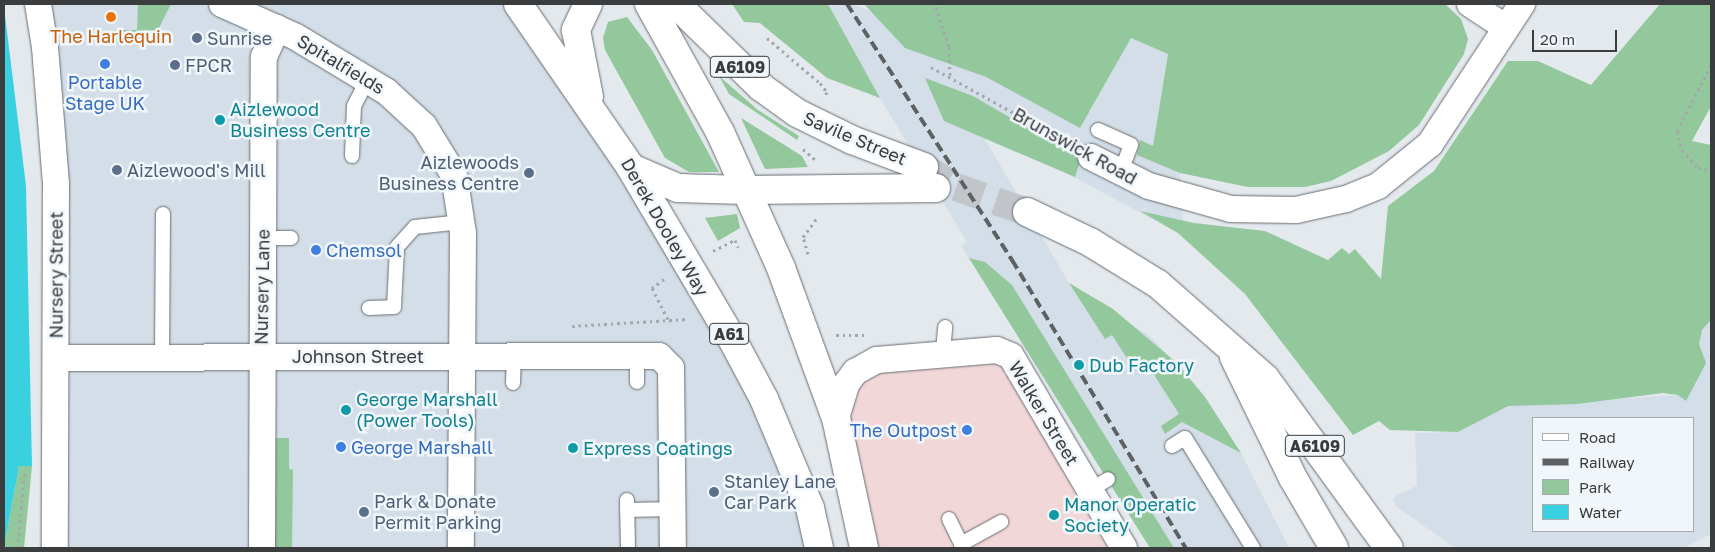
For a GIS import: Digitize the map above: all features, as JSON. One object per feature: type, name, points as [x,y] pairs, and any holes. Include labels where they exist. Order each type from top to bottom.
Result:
[{"type":"main road","name":"Derek Dooley Way","points":[[518,4],[631,168],[764,399],[810,508],[819,548]]},
{"type":"main road","points":[[588,4],[577,22],[576,38],[590,106]]},
{"type":"main road","points":[[649,4],[695,82],[743,190],[781,268],[810,355],[836,418],[864,548]]},
{"type":"main road","name":"Savile Street","points":[[631,168],[678,188],[743,190],[930,178],[811,122],[761,87],[676,4]]},
{"type":"main road","name":"A6109","points":[[1027,212],[1090,242],[1158,284],[1232,352],[1265,378],[1389,548]]},
{"type":"main road","name":"A6109","points":[[1232,352],[1293,478],[1334,548]]},
{"type":"street","name":"Nursery Street","points":[[38,4],[45,47],[56,184],[55,548]]},
{"type":"street","name":"Spitalfields","points":[[222,4],[277,28],[368,79],[413,114],[435,142],[454,175],[462,222],[461,548]]},
{"type":"street","points":[[1470,4],[1505,27]]},
{"type":"street","name":"Brunswick Road","points":[[1091,157],[1148,186],[1231,209],[1305,209],[1362,193],[1404,168],[1430,144],[1505,27],[1522,4]]},
{"type":"street","name":"Nursery Lane","points":[[262,548],[262,238],[258,67],[277,28]]},
{"type":"street","name":"Walker Street","points":[[836,418],[847,383],[855,372],[892,357],[944,339],[997,350],[1011,356],[1034,379],[1099,485],[1124,548]]},
{"type":"street","name":"Johnson Street","points":[[56,358],[462,356],[514,354],[648,356]]},
{"type":"street","points":[[648,356],[671,368],[673,548]]},
{"type":"lane","points":[[352,156],[354,106],[368,79]]},
{"type":"lane","points":[[1098,130],[1131,145],[1120,173]]},
{"type":"lane","points":[[162,357],[163,214]]},
{"type":"lane","points":[[369,308],[394,307],[397,247],[415,227],[462,222]]},
{"type":"lane","points":[[262,238],[291,238]]},
{"type":"lane","points":[[513,383],[514,354]]},
{"type":"lane","points":[[637,382],[648,356]]},
{"type":"lane","points":[[1172,446],[1185,438],[1253,548]]},
{"type":"lane","points":[[628,548],[627,505],[673,509]]},
{"type":"lane","points":[[949,519],[962,546],[1001,522]]},
{"type":"path","points":[[936,7],[949,47],[950,75]]},
{"type":"path","points":[[767,38],[827,92],[811,122]]},
{"type":"path","points":[[1711,65],[1677,132],[1682,150],[1698,168],[1711,170]]},
{"type":"path","name":"Brunswick Road","points":[[931,66],[950,75],[1091,157]]},
{"type":"shaded area","points":[[38,4],[518,4],[697,283],[819,548],[55,548]]},
{"type":"shaded area","points":[[828,4],[851,4],[887,16],[922,53],[986,77],[1046,107],[1090,112],[1131,37],[1168,54],[1153,147],[1180,173],[1183,220],[1178,233],[1070,175],[983,136],[1069,283],[1152,338],[1205,397],[1241,453],[1289,548],[1150,548],[961,246],[967,242],[880,98]]},
{"type":"shaded area","points":[[1711,320],[1711,534],[1683,548],[1455,548],[1396,506],[1393,500],[1397,495],[1417,486],[1415,433],[1458,432],[1507,406],[1678,395],[1702,330]]},
{"type":"shaded area","points":[[997,350],[1124,548],[864,548],[840,397],[855,372]]},
{"type":"green space","points":[[138,4],[171,4],[153,40],[110,45],[111,30],[137,30]]},
{"type":"green space","points":[[732,4],[828,4],[880,98],[827,78],[760,23],[744,22]]},
{"type":"green space","points":[[864,4],[1445,4],[1461,19],[1468,39],[1464,54],[1419,125],[1389,151],[1331,181],[1305,187],[1248,187],[1180,173],[1137,155],[1140,140],[1153,146],[1168,54],[1131,38],[1080,128],[986,77],[905,48]]},
{"type":"green space","points":[[1660,4],[1711,4],[1711,106],[1692,141],[1711,145],[1711,320],[1702,330],[1699,344],[1706,363],[1686,401],[1678,395],[1663,393],[1577,404],[1508,406],[1458,432],[1390,430],[1379,421],[1353,435],[1245,294],[1178,233],[1140,211],[1194,223],[1265,231],[1328,260],[1342,248],[1349,254],[1355,249],[1381,279],[1388,206],[1434,171],[1508,61],[1538,61],[1591,85]]},
{"type":"green space","points":[[627,17],[652,50],[719,172],[689,172],[665,158],[605,50],[603,38],[608,22]]},
{"type":"green space","points":[[719,76],[758,110],[799,136],[797,140],[729,94]]},
{"type":"green space","points":[[925,78],[973,96],[1081,159],[1075,177],[944,121]]},
{"type":"green space","points":[[741,118],[802,156],[808,167],[765,169]]},
{"type":"green space","points":[[737,214],[740,228],[718,241],[705,218]]},
{"type":"green space","points":[[969,258],[985,262],[1012,285],[1174,548],[1150,548]]},
{"type":"green space","points":[[1069,283],[1113,309],[1177,363],[1205,397],[1241,453],[1182,422],[1165,434],[1161,426],[1179,414],[1144,359],[1132,366],[1112,335],[1105,339]]},
{"type":"green space","points":[[274,438],[289,438],[289,469],[293,470],[292,548],[274,548]]},
{"type":"green space","points":[[19,466],[32,466],[24,548],[4,548]]},
{"type":"water","points":[[4,7],[26,186],[32,466],[19,466],[4,548]]},
{"type":"tunnel","points":[[924,167],[956,187],[1027,212]]},
{"type":"railway","points":[[847,4],[1012,260],[1186,548]]},
{"type":"place","name":"The Harlequin","points":[[111,17]]},
{"type":"place","name":"Sunrise","points":[[197,38]]},
{"type":"place","name":"Portable Stage UK","points":[[105,64]]},
{"type":"place","name":"FPCR","points":[[175,65]]},
{"type":"place","name":"Aizlewood Business Centre","points":[[220,120]]},
{"type":"place","name":"Aizlewood's Mill","points":[[117,170]]},
{"type":"place","name":"Aizlewoods Business Centre","points":[[529,173]]},
{"type":"place","name":"Chemsol","points":[[316,250]]},
{"type":"place","name":"Dub Factory","points":[[1079,365]]},
{"type":"place","name":"George Marshall (Power Tools)","points":[[346,410]]},
{"type":"place","name":"The Outpost","points":[[967,430]]},
{"type":"place","name":"George Marshall","points":[[341,447]]},
{"type":"place","name":"Express Coatings","points":[[573,448]]},
{"type":"place","name":"Stanley Lane Car Park","points":[[714,492]]},
{"type":"place","name":"Park & Donate Permit Parking","points":[[364,512]]},
{"type":"place","name":"Manor Operatic Society","points":[[1054,515]]}]
